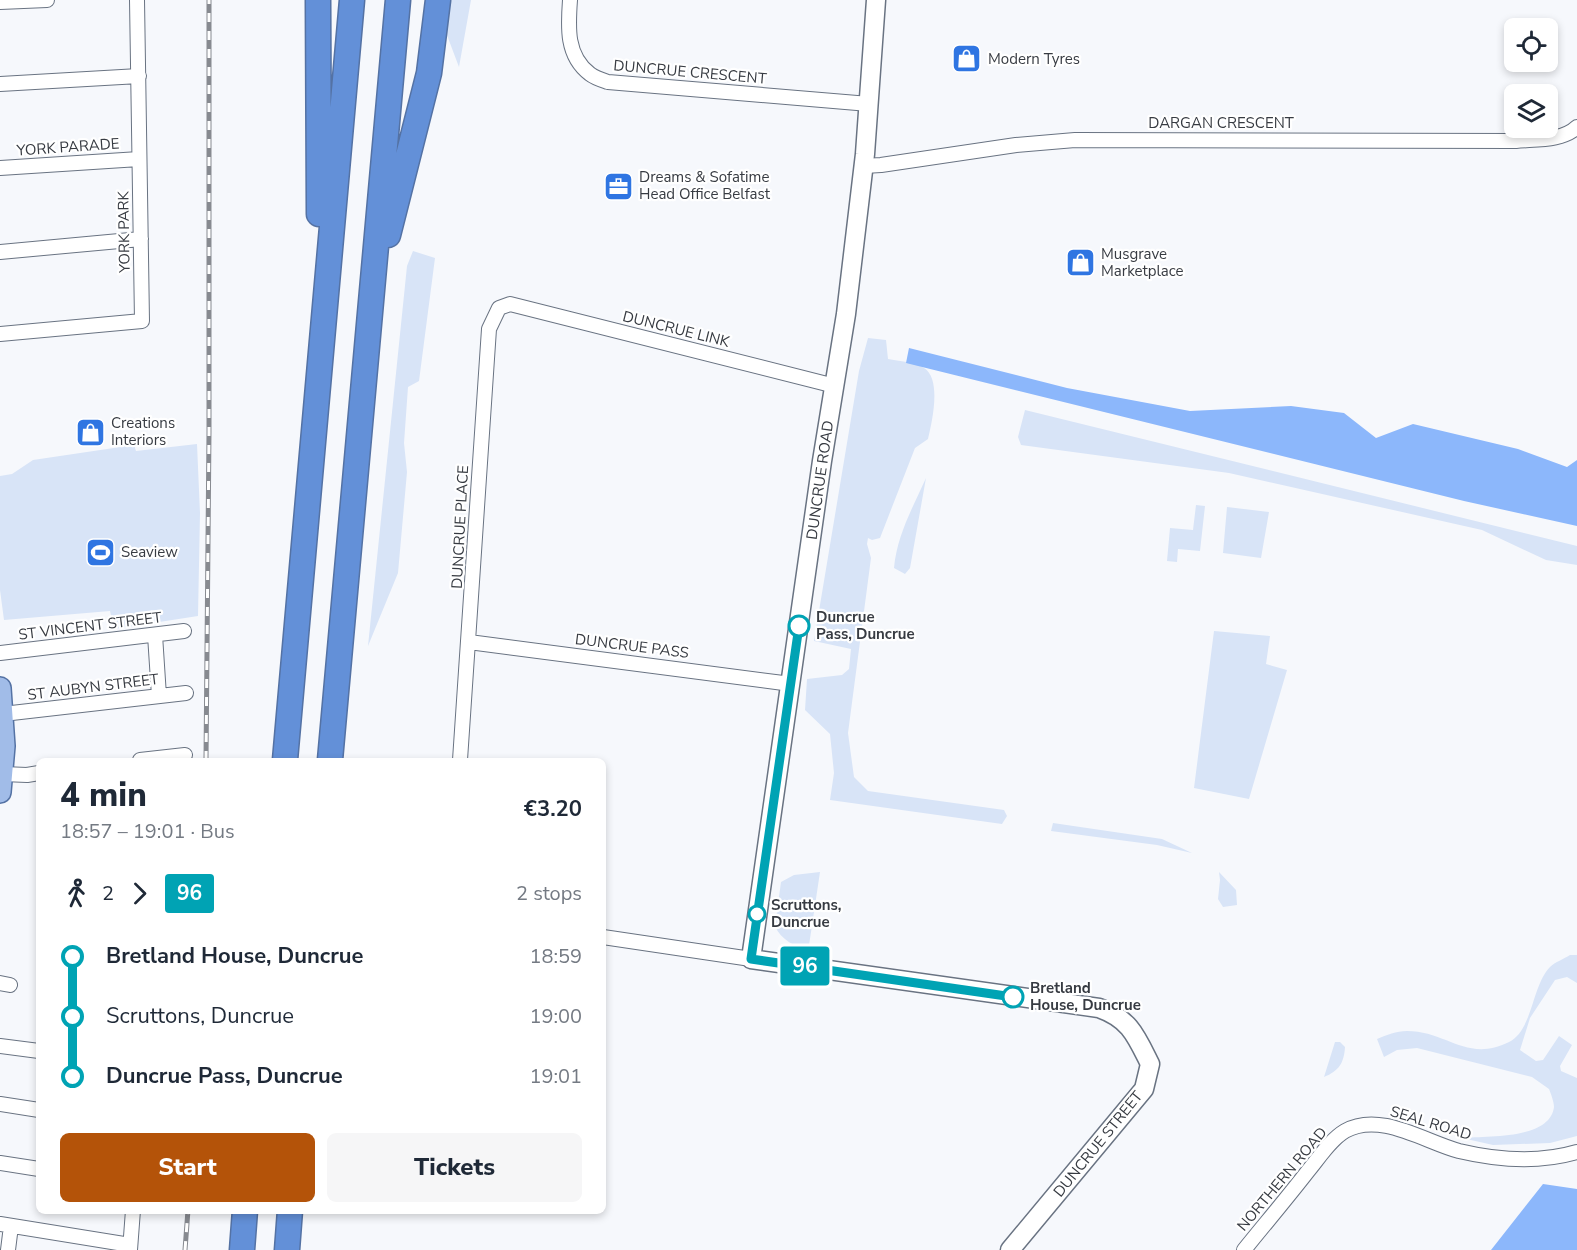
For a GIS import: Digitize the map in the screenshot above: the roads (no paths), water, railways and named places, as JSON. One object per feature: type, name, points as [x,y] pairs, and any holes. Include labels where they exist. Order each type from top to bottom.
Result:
[{"type":"highway","points":[[318,0],[320,230],[326,300]]},
{"type":"highway","points":[[285,758],[351,0]]},
{"type":"highway","points":[[330,758],[398,0]]},
{"type":"highway","points":[[373,280],[393,218],[426,84],[438,0]]},
{"type":"highway","points":[[242,1250],[245,1214]]},
{"type":"highway","points":[[287,1250],[291,1214]]},
{"type":"main road","points":[[0,688],[3,714],[1,783]]},
{"type":"street","points":[[0,2],[47,0]]},
{"type":"street","name":"YORK PARK","points":[[0,334],[142,321],[137,0]]},
{"type":"street","name":"DUNCRUE CRESCENT","points":[[570,0],[568,29],[570,46],[577,59],[590,74],[608,82],[869,104]]},
{"type":"street","name":"DUNCRUE ROAD","points":[[751,959],[822,461],[835,386],[864,166],[876,0]]},
{"type":"street","points":[[0,84],[139,76]]},
{"type":"street","name":"DARGAN CRESCENT","points":[[864,166],[1016,145],[1083,140],[1516,141],[1560,135],[1572,132],[1577,127]]},
{"type":"street","name":"YORK PARADE","points":[[0,168],[138,159]]},
{"type":"street","points":[[0,252],[141,239]]},
{"type":"street","name":"DUNCRUE LINK","points":[[510,304],[835,386]]},
{"type":"street","name":"DUNCRUE PLACE","points":[[460,758],[470,642],[489,329],[499,308],[510,304]]},
{"type":"street","name":"ST VINCENT STREET","points":[[0,653],[184,632]]},
{"type":"street","points":[[155,635],[159,696]]},
{"type":"street","name":"DUNCRUE PASS","points":[[470,642],[791,684]]},
{"type":"street","name":"ST AUBYN STREET","points":[[3,714],[186,693]]},
{"type":"street","points":[[158,758],[185,755]]},
{"type":"street","points":[[1,783],[36,774]]},
{"type":"street","name":"DUNCRUE STREET","points":[[606,937],[1099,1008],[1116,1014],[1127,1023],[1150,1064],[1144,1089],[1010,1250]]},
{"type":"street","points":[[0,1046],[36,1051]]},
{"type":"street","points":[[0,1104],[36,1110]]},
{"type":"street","name":"SEAL ROAD","points":[[1347,1130],[1378,1125],[1459,1151],[1519,1159],[1540,1159],[1577,1152]]},
{"type":"street","name":"NORTHERN ROAD","points":[[1244,1250],[1326,1148],[1347,1130]]},
{"type":"street","points":[[0,1163],[36,1169]]},
{"type":"street","points":[[8,1250],[5,1225],[130,1247],[133,1214]]},
{"type":"water","points":[[909,348],[1067,388],[1190,411],[1291,406],[1344,413],[1376,438],[1413,424],[1518,449],[1567,467],[1577,460],[1577,526],[1464,501],[906,363]]},
{"type":"water","points":[[1543,1184],[1577,1189],[1577,1250],[1491,1250]]},
{"type":"railway","points":[[206,758],[209,0]]},
{"type":"railway","points":[[185,1250],[188,1214]]},
{"type":"place","name":"Modern Tyres","points":[[967,59]]},
{"type":"place","name":"Dreams & Sofatime Head Office Belfast","points":[[618,186]]},
{"type":"place","name":"Musgrave Marketplace","points":[[1080,263]]},
{"type":"place","name":"Creations Interiors","points":[[90,432]]},
{"type":"place","name":"Seaview","points":[[100,552]]},
{"type":"place","name":"Duncrue Pass, Duncrue","points":[[799,626]]},
{"type":"place","name":"Scruttons, Duncrue","points":[[757,914]]},
{"type":"place","name":"Bretland House, Duncrue","points":[[1013,997]]}]
